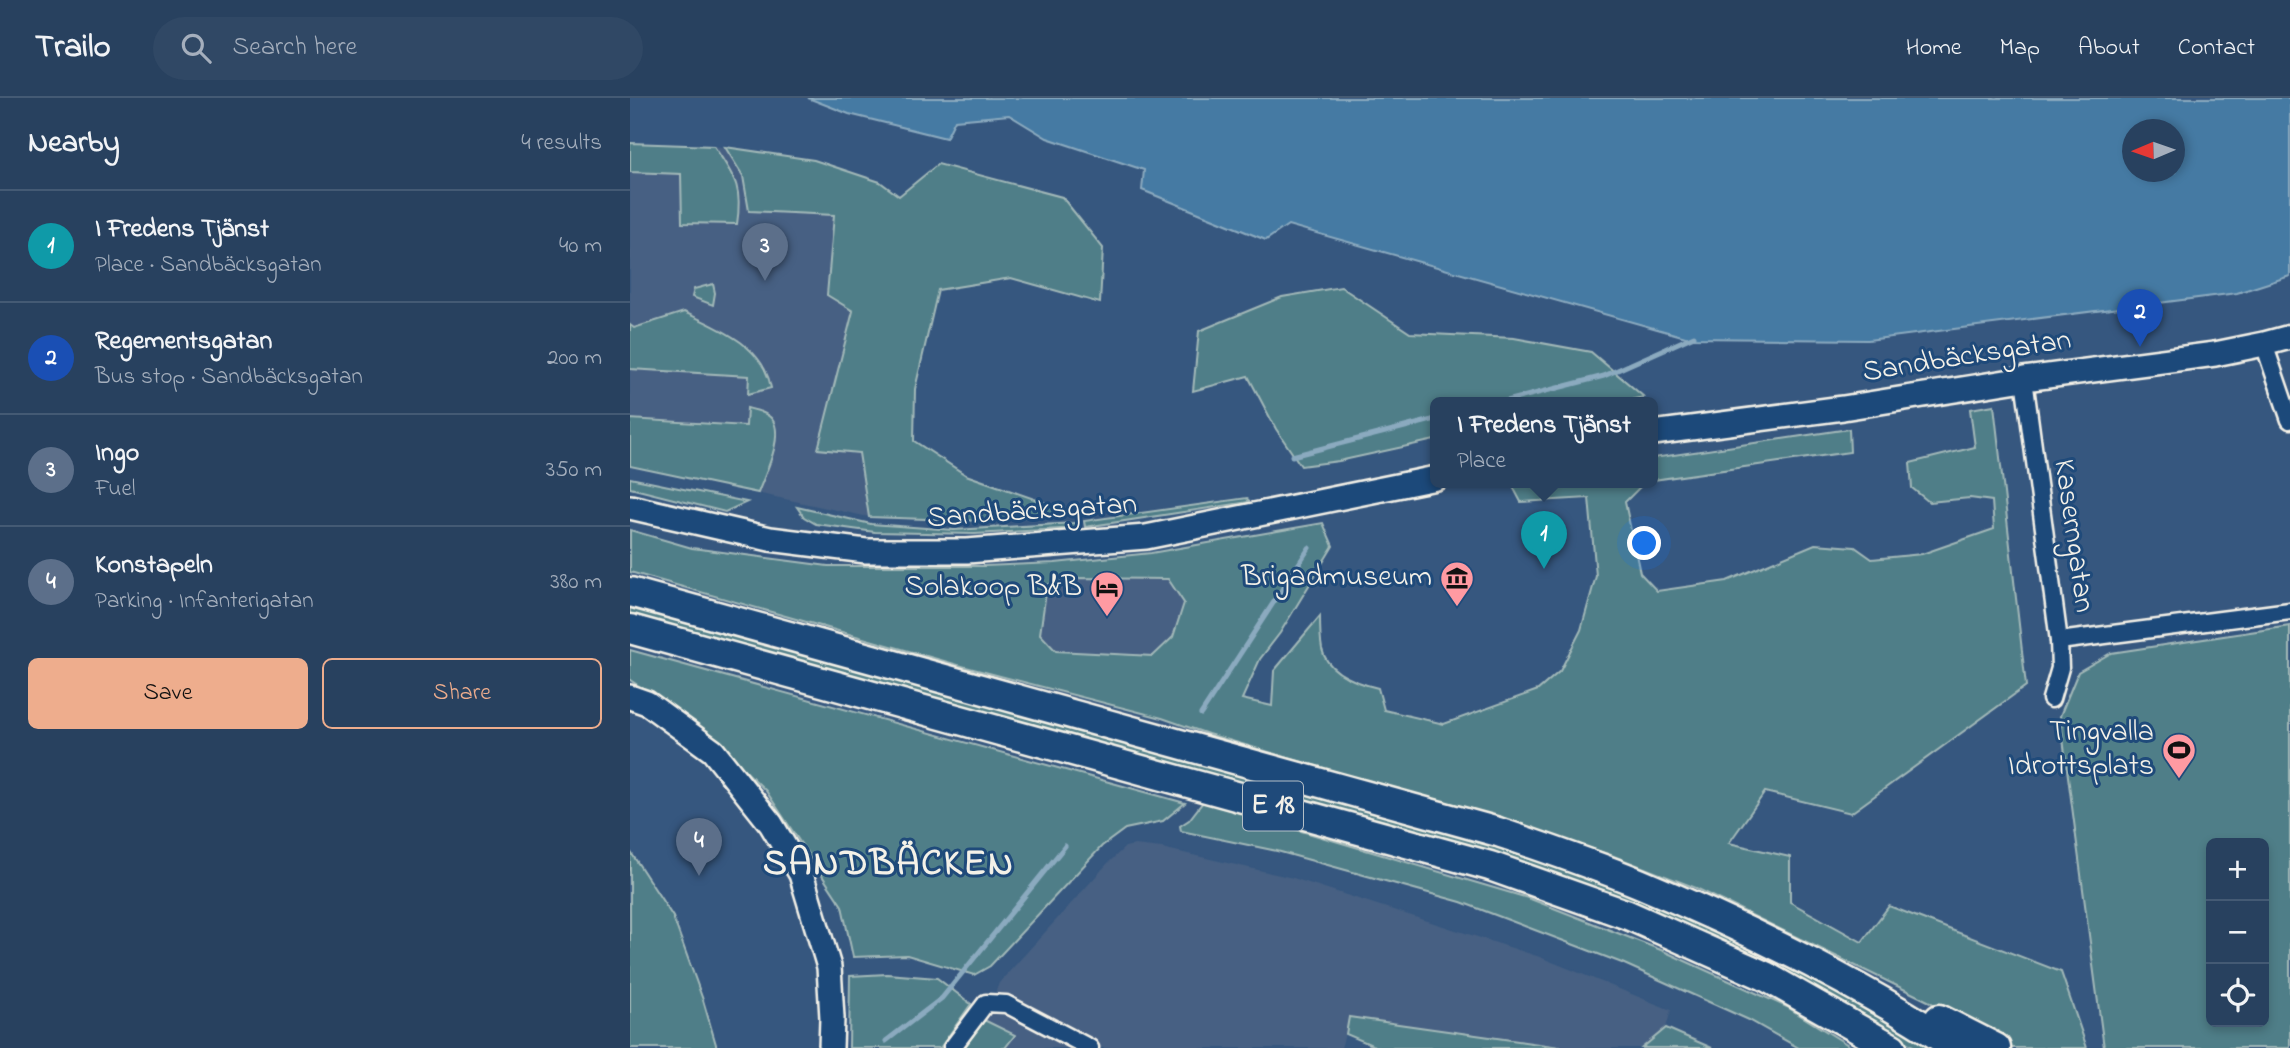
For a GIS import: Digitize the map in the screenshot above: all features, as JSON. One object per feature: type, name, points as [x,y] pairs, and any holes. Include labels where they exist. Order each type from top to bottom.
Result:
[{"type":"highway","name":"E 18","points":[[630,592],[1498,832],[1639,883],[1770,942],[1840,978],[1957,1048]]},
{"type":"highway","name":"E 18","points":[[630,629],[1490,866],[1628,915],[1765,976],[1892,1048]]},
{"type":"highway","points":[[1840,978],[1945,1021],[1996,1048]]},
{"type":"street","name":"Sandbäcksgatan","points":[[1658,432],[2215,354],[2290,337]]},
{"type":"street","points":[[2264,344],[2290,420]]},
{"type":"street","name":"Kaserngatan","points":[[2024,379],[2059,641],[2060,668],[2051,699]]},
{"type":"street","name":"Sandbäcksgatan","points":[[630,508],[770,539],[866,551],[967,551],[1146,537],[1430,479]]},
{"type":"street","points":[[2059,641],[2290,611]]},
{"type":"street","points":[[630,697],[646,703],[713,751],[771,824],[801,874],[828,967],[832,1018],[831,1048]]},
{"type":"street","points":[[952,1048],[986,1003],[1006,1004],[1090,1048]]},
{"type":"shaded area","points":[[808,98],[2290,98],[2290,276],[2237,293],[1868,340],[1689,338],[1288,225],[1266,240],[1142,190],[1144,170],[1047,138],[1009,115],[955,120],[946,138],[849,114]]},
{"type":"shaded area","points":[[630,143],[714,146],[814,160],[880,182],[899,196],[818,449],[859,453],[869,517],[630,466]]},
{"type":"shaded area","points":[[1070,578],[1169,579],[1184,603],[1173,637],[1153,656],[1056,651],[1040,634],[1047,585]]},
{"type":"shaded area","points":[[1135,845],[1162,848],[1293,878],[1540,957],[1671,1010],[1666,1028],[1642,1048],[1569,1048],[1350,1017],[1341,1048],[1005,1048],[1015,1035],[984,1021],[999,983],[1107,864],[1125,847]]},
{"type":"green space","points":[[630,143],[714,146],[738,190],[737,224],[682,223],[681,174],[630,172]]},
{"type":"green space","points":[[725,147],[814,160],[880,182],[899,196],[938,164],[1062,197],[1103,248],[1100,303],[1011,278],[938,290],[915,389],[914,441],[966,475],[1071,512],[984,521],[869,517],[859,453],[818,449],[853,311],[827,295],[834,215],[749,211],[743,176]]},
{"type":"green space","points":[[713,284],[713,305],[692,297],[694,289]]},
{"type":"green space","points":[[1341,287],[1410,333],[1514,338],[1591,352],[1644,397],[1430,397],[1430,441],[1339,461],[1301,466],[1276,429],[1248,376],[1193,391],[1199,331],[1282,297]]},
{"type":"green space","points":[[684,312],[725,332],[750,350],[767,373],[771,388],[748,394],[749,376],[630,369],[630,325],[634,328]]},
{"type":"green space","points":[[1994,405],[2026,686],[1851,813],[1765,792],[1729,843],[1790,857],[1790,902],[1862,942],[1889,906],[2061,972],[2087,1048],[2009,1048],[1928,1001],[1696,888],[1611,855],[1162,718],[958,665],[630,572],[630,530],[692,548],[828,566],[984,566],[1055,563],[1151,553],[1323,523],[1333,546],[1280,633],[1260,659],[1242,699],[1272,706],[1274,671],[1320,616],[1322,649],[1336,671],[1352,680],[1378,688],[1384,710],[1444,724],[1538,690],[1560,671],[1581,630],[1596,576],[1589,498],[1521,502],[1514,488],[1639,488],[1625,502],[1640,573],[1657,591],[1727,581],[1815,544],[1855,547],[1872,559],[1922,554],[1994,529],[1992,501],[1970,498],[1929,502],[1912,488],[1910,463],[1975,447],[1970,409]],"holes":[[[1070,578],[1168,579],[1184,603],[1173,637],[1153,656],[1056,651],[1040,634],[1047,585]]]},
{"type":"green space","points":[[747,408],[767,415],[775,426],[775,445],[758,493],[630,466],[630,419],[746,426]]},
{"type":"green space","points":[[1849,429],[1850,452],[1658,479],[1658,457]]},
{"type":"green space","points":[[630,478],[747,502],[725,512],[630,488]]},
{"type":"green space","points":[[1247,498],[1249,502],[1085,527],[1084,521]]},
{"type":"green space","points":[[797,507],[871,524],[954,530],[1075,523],[1078,528],[975,534],[875,532],[816,524],[804,517]]},
{"type":"green space","points":[[630,604],[1521,849],[1774,954],[1942,1048],[1917,1048],[1767,965],[1596,889],[1487,851],[630,615]]},
{"type":"green space","name":"Tingvalla Idrottsplats","points":[[2290,626],[2290,1048],[2104,1048],[2060,716],[2078,672],[2111,653]]},
{"type":"green space","points":[[630,650],[1185,803],[1163,821],[1125,829],[1102,846],[990,966],[974,975],[907,955],[853,957],[842,906],[766,791],[699,725],[630,680]]},
{"type":"green space","points":[[1203,802],[1528,898],[1661,950],[1787,1007],[1853,1048],[1799,1048],[1749,1020],[1622,963],[1461,902],[1277,851],[1181,831],[1180,826],[1189,820]]},
{"type":"green space","points":[[630,851],[673,917],[717,1048],[630,1048]]},
{"type":"green space","points":[[887,974],[937,978],[971,1004],[940,1048],[849,1048],[850,976]]},
{"type":"green space","points":[[1349,1017],[1567,1048],[1379,1048],[1346,1034]]},
{"type":"green space","points":[[984,1020],[1015,1035],[1005,1048],[964,1048]]},
{"type":"green space","points":[[1666,1028],[1712,1048],[1642,1048]]},
{"type":"waterway","points":[[1522,397],[1604,376],[1694,336]]},
{"type":"waterway","points":[[1292,456],[1430,421]]},
{"type":"waterway","points":[[1201,714],[1309,548]]},
{"type":"waterway","points":[[886,1041],[942,998],[1065,846]]},
{"type":"place","name":"Ingo","points":[[765,281]]},
{"type":"place","name":"Regementsgatan","points":[[2140,347]]},
{"type":"place","name":"I Fredens Tjänst","points":[[1544,569]]},
{"type":"place","name":"Brigadmuseum","points":[[1457,608]]},
{"type":"place","name":"Solakoop B&B","points":[[1107,618]]},
{"type":"place","name":"Tingvalla Idrottsplats","points":[[2179,780]]},
{"type":"place","name":"Konstapeln","points":[[699,876]]},
{"type":"district","name":"SANDBÄCKEN","points":[[889,865]]}]
